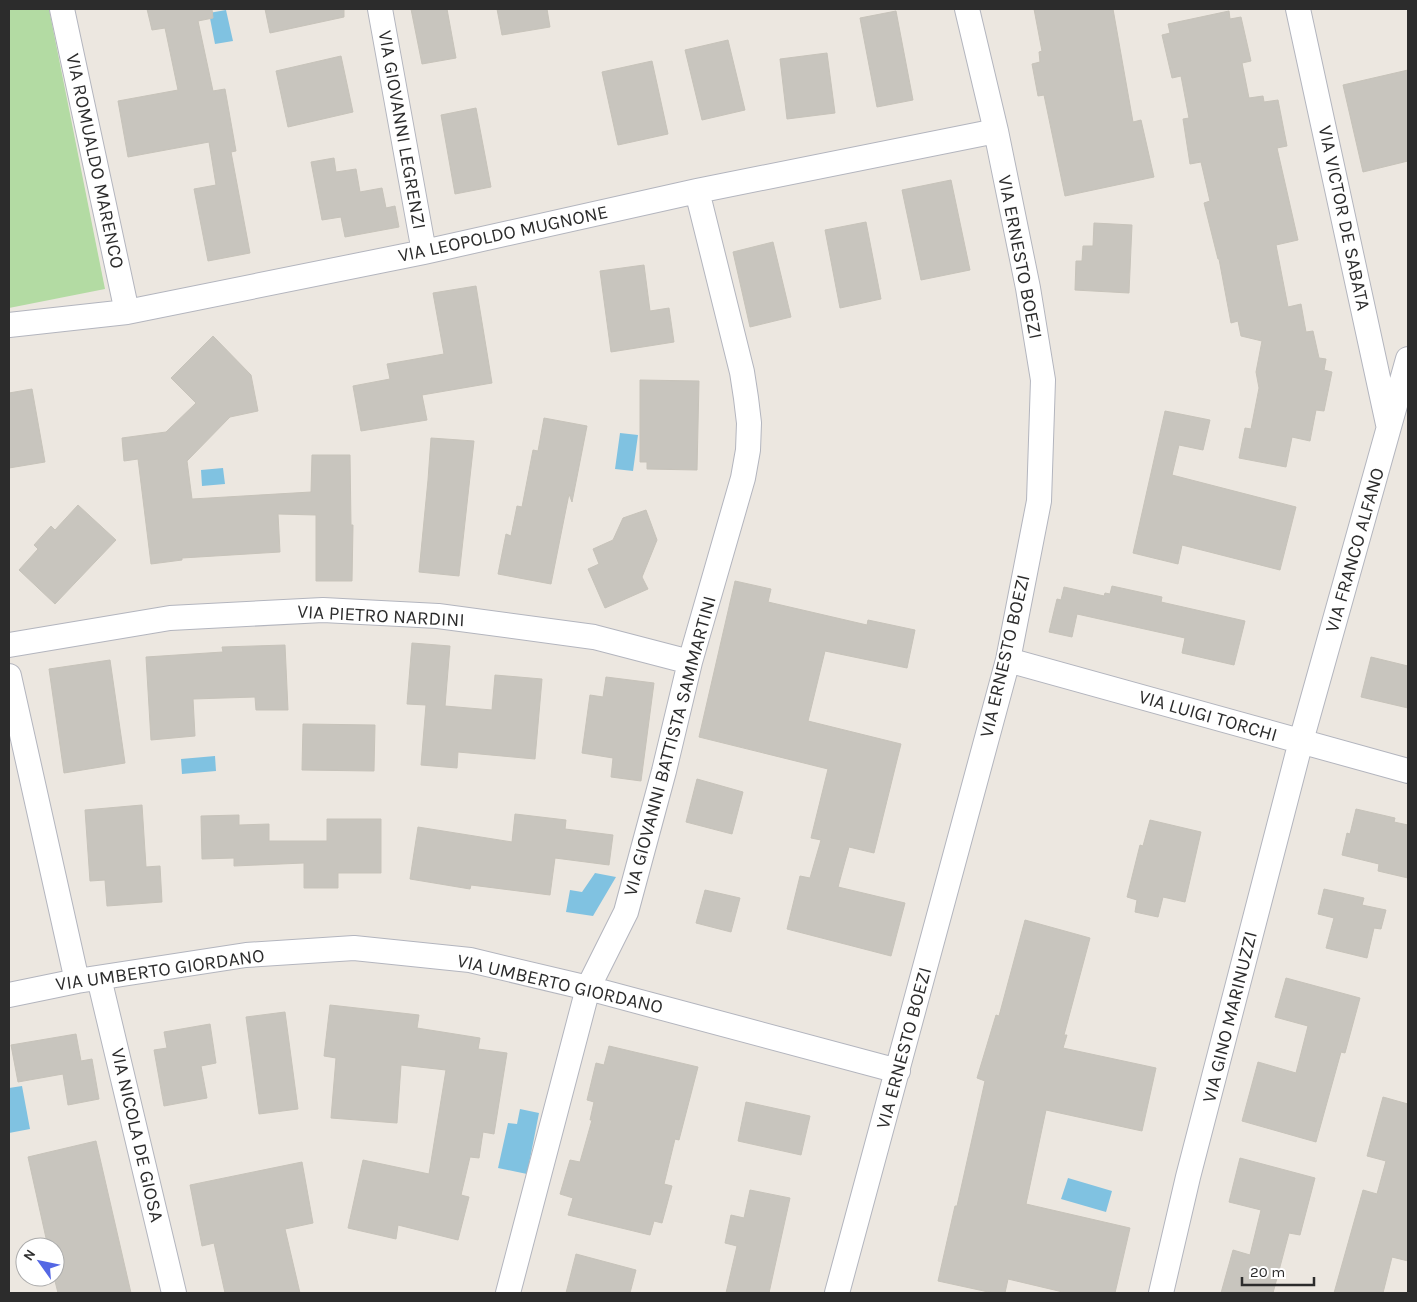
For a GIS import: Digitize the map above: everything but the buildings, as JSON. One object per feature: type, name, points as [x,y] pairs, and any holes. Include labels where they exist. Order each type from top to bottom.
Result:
[{"type":"street","name":"VIA ROMUALDO MARENCO","points":[[62,9],[127,312]]},
{"type":"street","name":"VIA GIOVANNI LEGRENZI","points":[[380,9],[424,252]]},
{"type":"street","name":"VIA ERNESTO BOEZI","points":[[838,1293],[1008,660],[1039,501],[1043,380],[1028,288],[996,131],[967,9]]},
{"type":"street","name":"VIA VICTOR DE SABATA","points":[[1298,9],[1389,428]]},
{"type":"street","name":"VIA LEOPOLDO MUGNONE","points":[[9,325],[127,312],[424,252],[697,191],[996,131]]},
{"type":"street","name":"VIA GIOVANNI BATTISTA SAMMARTINI","points":[[508,1293],[588,988],[626,912],[664,771],[690,662],[743,478],[748,450],[750,423],[742,372],[697,191]]},
{"type":"street","name":"VIA FRANCO ALFANO","points":[[1301,741],[1408,359]]},
{"type":"street","name":"VIA PIETRO NARDINI","points":[[9,645],[170,618],[323,610],[438,616],[594,637],[690,662]]},
{"type":"street","name":"VIA LUIGI TORCHI","points":[[1008,660],[1408,771]]},
{"type":"street","name":"VIA NICOLA DE GIOSA","points":[[9,676],[88,979],[174,1293]]},
{"type":"street","name":"VIA GINO MARINUZZI","points":[[1161,1293],[1188,1177],[1301,741]]},
{"type":"street","name":"VIA UMBERTO GIORDANO","points":[[9,995],[88,979],[246,955],[354,948],[470,960],[588,988],[898,1071]]},
{"type":"green space","points":[[9,9],[49,9],[105,289],[9,308]]},
{"type":"water","points":[[226,10],[233,41],[215,44],[209,13]]},
{"type":"water","points":[[620,433],[638,435],[633,471],[615,469]]},
{"type":"water","points":[[223,468],[225,484],[202,486],[201,470]]},
{"type":"water","points":[[215,756],[216,771],[182,774],[181,759]]},
{"type":"water","points":[[595,873],[616,877],[593,916],[566,912],[570,890],[582,892]]},
{"type":"water","points":[[22,1086],[30,1129],[9,1133],[9,1088]]},
{"type":"water","points":[[520,1109],[539,1113],[527,1174],[498,1168],[508,1123],[517,1124]]},
{"type":"water","points":[[1068,1178],[1112,1191],[1106,1212],[1061,1199]]}]
